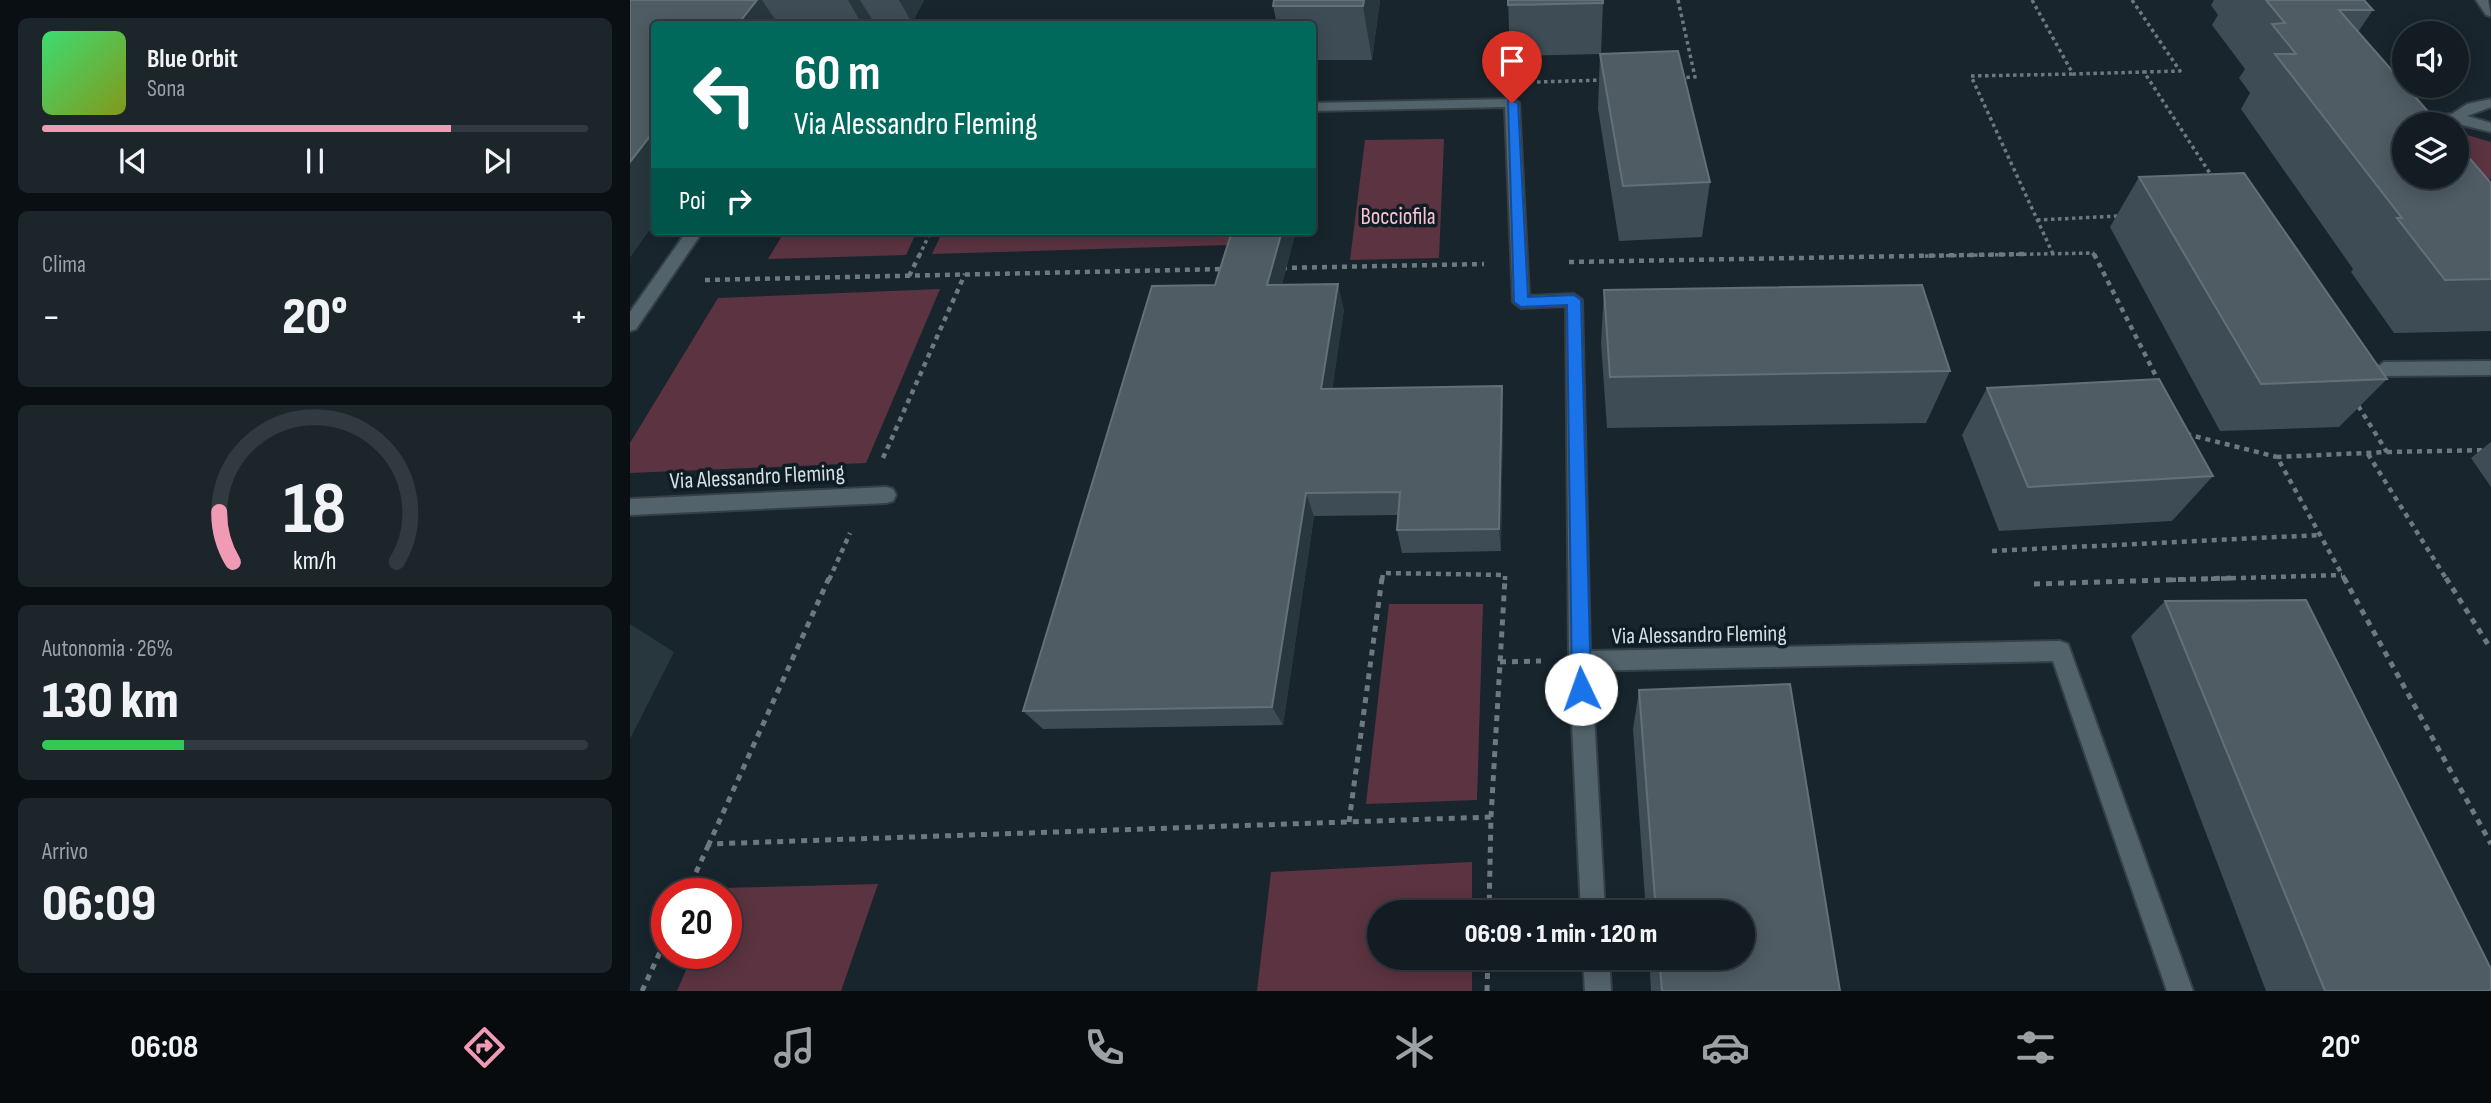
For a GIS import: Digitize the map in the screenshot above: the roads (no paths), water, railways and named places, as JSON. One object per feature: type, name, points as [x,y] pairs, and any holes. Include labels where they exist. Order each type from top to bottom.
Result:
[{"type":"street","points":[[2482,0],[2491,12]]},
{"type":"street","name":"Via Alessandro Fleming","points":[[1316,107],[1512,103],[1521,302],[1574,300],[1580,661],[2060,651],[2180,991]]},
{"type":"street","points":[[2464,112],[2472,107],[2491,103]]},
{"type":"street","points":[[2469,122],[2491,128]]},
{"type":"street","points":[[630,325],[692,235]]},
{"type":"street","points":[[2384,369],[2491,368]]},
{"type":"street","name":"Via Alessandro Fleming","points":[[630,507],[876,495]]},
{"type":"street","points":[[1580,661],[1592,900]]},
{"type":"street","points":[[1597,970],[1598,991]]},
{"type":"park label","name":"Bocciofila","points":[[1398,216]]}]
